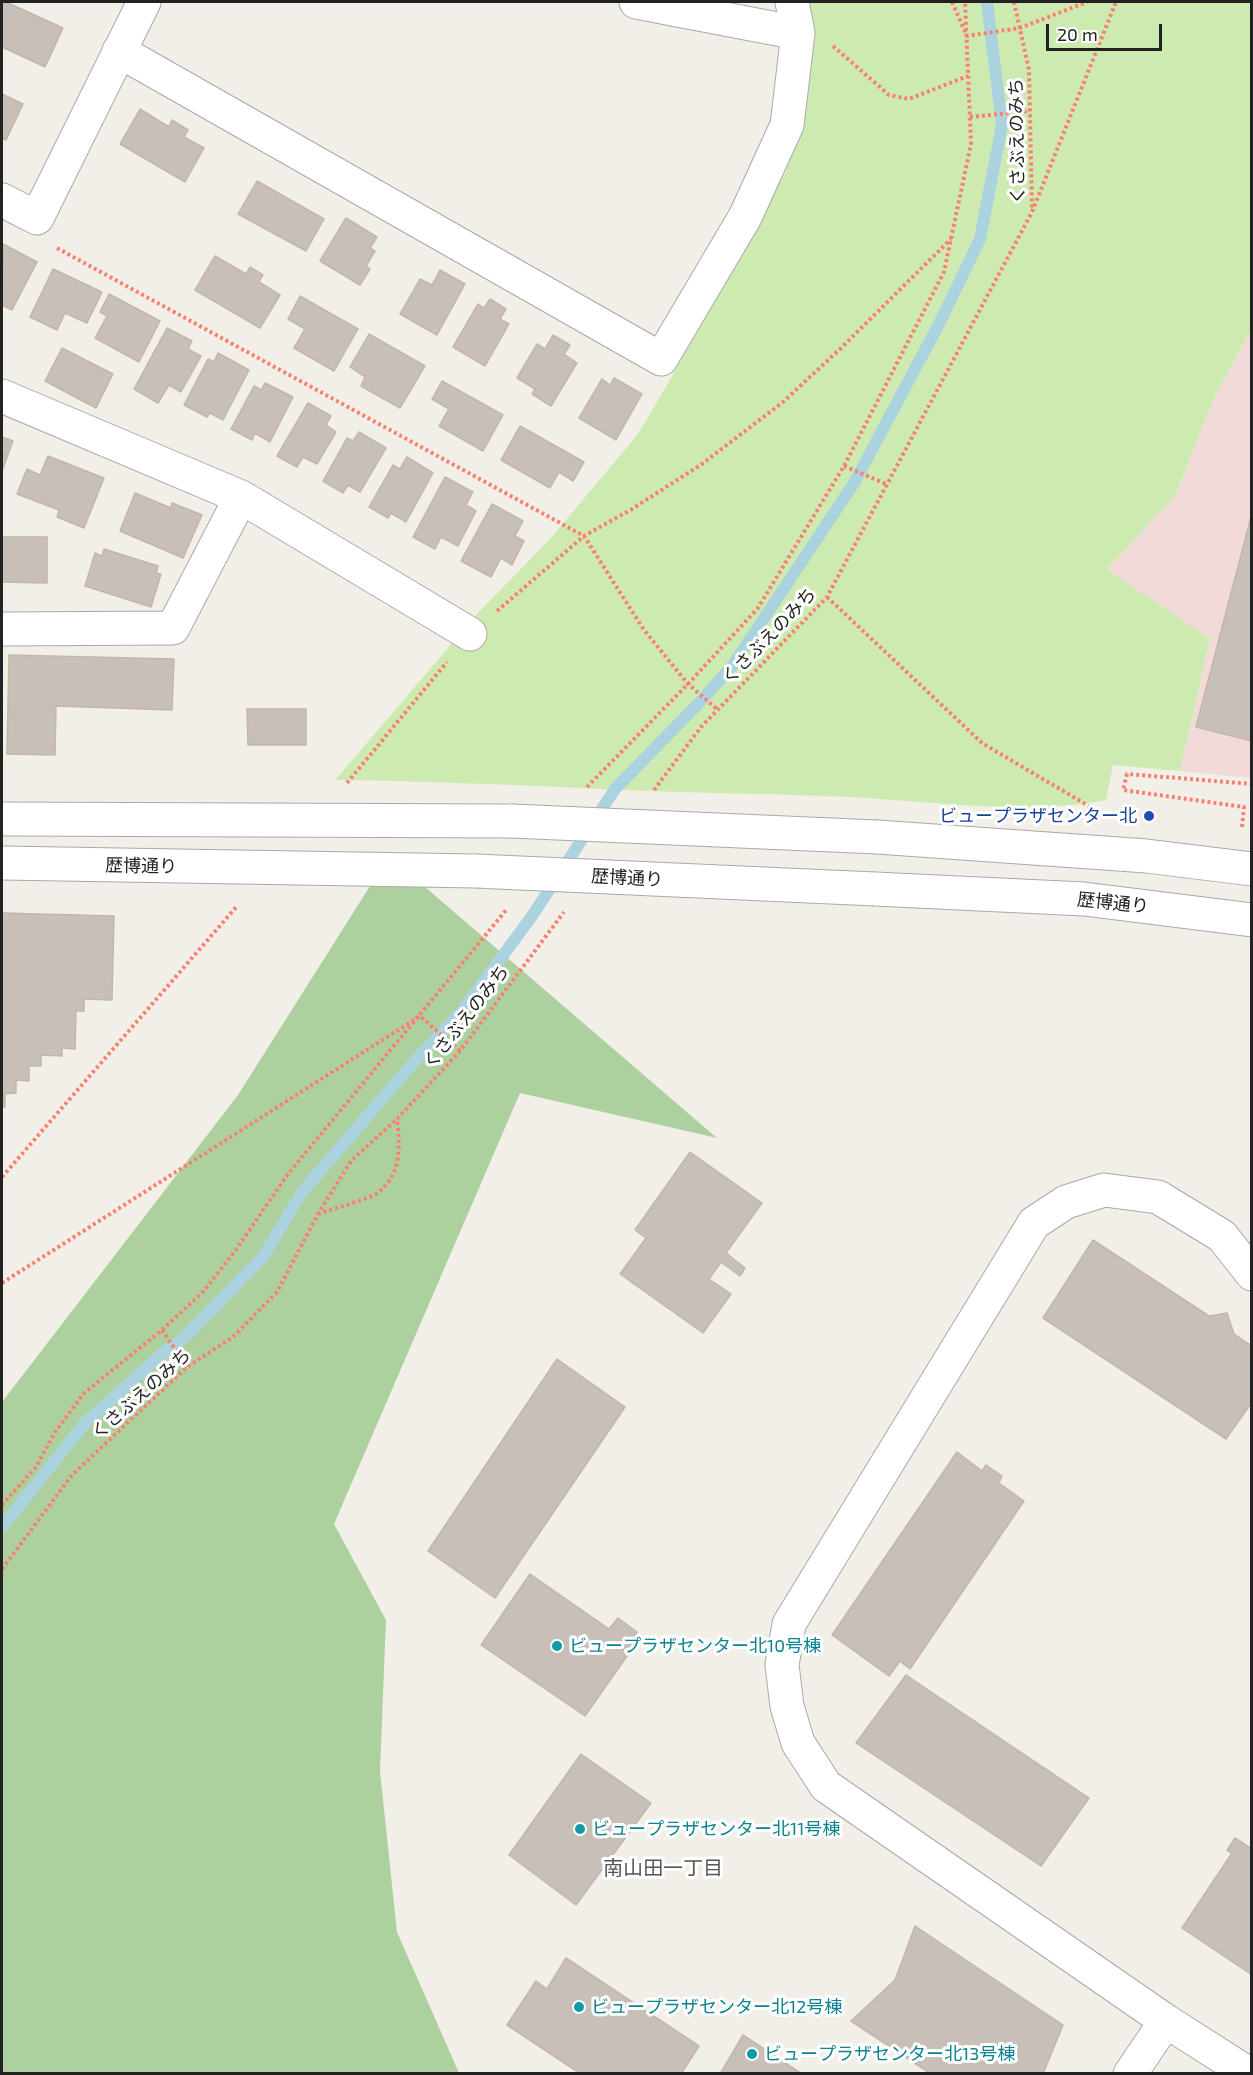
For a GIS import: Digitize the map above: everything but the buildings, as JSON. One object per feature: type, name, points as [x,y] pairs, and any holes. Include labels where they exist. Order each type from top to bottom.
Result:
[{"type":"street","points":[[2,200],[37,218],[144,2]]},
{"type":"street","points":[[119,51],[661,358],[745,217],[787,125],[795,17],[636,2]]},
{"type":"street","points":[[2,396],[241,497],[470,634]]},
{"type":"street","points":[[2,629],[173,628],[241,497]]},
{"type":"street","points":[[2,819],[512,821],[877,837],[1147,856],[1251,869]]},
{"type":"street","name":"歴博通り","points":[[2,863],[476,871],[875,889],[1084,899],[1251,920]]},
{"type":"street","points":[[1249,2073],[1166,2020],[826,1786],[798,1743],[787,1706],[782,1665],[789,1624],[1034,1223],[1066,1202],[1104,1190],[1158,1197],[1222,1236],[1251,1274]]},
{"type":"street","points":[[1130,2073],[1166,2020]]},
{"type":"path","points":[[951,2],[967,36],[1020,28],[1087,2]]},
{"type":"path","name":"くさぶえのみち","points":[[651,794],[701,727],[827,597],[1032,212],[1029,70],[1014,2]]},
{"type":"path","points":[[1032,212],[1116,2]]},
{"type":"path","points":[[795,17],[820,34],[889,95],[909,99],[968,76]]},
{"type":"path","points":[[970,117],[1030,111]]},
{"type":"path","points":[[37,218],[52,246],[584,536],[644,630],[688,684],[718,710]]},
{"type":"path","points":[[344,786],[470,634],[584,536],[702,464],[783,402],[840,349],[951,238]]},
{"type":"path","points":[[843,466],[886,484]]},
{"type":"path","points":[[827,597],[982,743],[1092,808]]},
{"type":"path","points":[[1251,784],[1127,774],[1123,790],[1244,807],[1251,805]]},
{"type":"path","points":[[1242,827],[1244,807]]},
{"type":"path","points":[[2,1177],[241,902]]},
{"type":"path","name":"くさぶえのみち","points":[[2,1568],[72,1475],[187,1367],[233,1337],[277,1292],[318,1214],[351,1161],[397,1119],[460,1051],[567,908]]},
{"type":"path","points":[[2,1283],[420,1016],[460,1051]]},
{"type":"path","points":[[318,1214],[378,1193],[393,1174],[401,1149],[397,1119]]},
{"type":"path","points":[[162,1330],[187,1367]]},
{"type":"shaded area","points":[[1251,330],[1251,778],[1180,771],[1210,639],[1107,569],[1175,496],[1215,395]]},
{"type":"green space","points":[[809,2],[1251,2],[1251,330],[1215,395],[1175,496],[1107,569],[1210,639],[1180,771],[1113,765],[1106,800],[1042,807],[977,806],[815,796],[335,780],[478,613],[550,539],[638,434],[786,171],[799,129],[811,46]]},
{"type":"green space","points":[[389,856],[717,1138],[520,1093],[334,1524],[386,1620],[380,1771],[397,1932],[459,2073],[2,2073],[2,1402],[238,1095]]},
{"type":"waterway","points":[[2,1527],[85,1423],[163,1353],[183,1339],[263,1257],[302,1192],[414,1062],[461,1012],[532,916],[615,789],[733,665],[854,483],[939,324],[980,239],[1002,125],[987,2]]},
{"type":"place","name":"ビュープラザセンター北","points":[[1149,816]]},
{"type":"place","name":"ビュープラザセンター北10号棟","points":[[557,1646]]},
{"type":"place","name":"ビュープラザセンター北11号棟","points":[[580,1829]]},
{"type":"place","name":"ビュープラザセンター北12号棟","points":[[579,2007]]},
{"type":"place","name":"ビュープラザセンター北13号棟","points":[[752,2054]]},
{"type":"district","name":"南山田一丁目","points":[[663,1868]]}]
